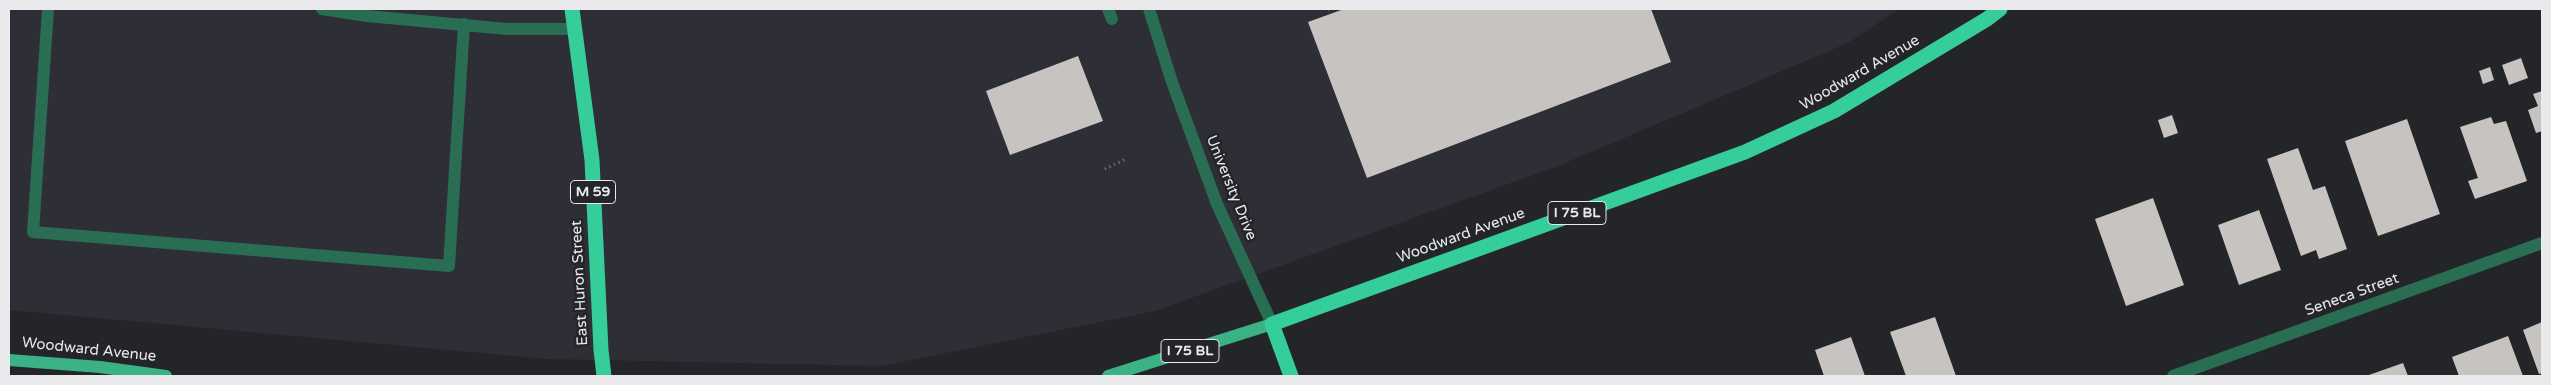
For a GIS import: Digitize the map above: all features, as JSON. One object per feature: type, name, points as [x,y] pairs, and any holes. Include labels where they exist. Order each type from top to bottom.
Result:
[{"type":"highway","name":"East Huron Street","points":[[572,9],[592,160],[601,350],[604,376]]},
{"type":"highway","name":"Woodward Avenue","points":[[1272,324],[1746,152],[1834,111],[1987,19],[2000,9]]},
{"type":"highway","name":"University Drive","points":[[1272,324],[1291,376]]},
{"type":"main road","name":"Woodward Avenue","points":[[1108,376],[1272,324]]},
{"type":"main road","name":"Woodward Avenue","points":[[9,360],[100,367],[166,376]]},
{"type":"street","points":[[48,9],[33,232],[450,266],[464,24]]},
{"type":"street","points":[[322,9],[367,16],[507,29],[574,29]]},
{"type":"street","name":"University Drive","points":[[1149,9],[1172,82],[1216,204],[1272,324]]},
{"type":"street","name":"Seneca Street","points":[[2173,376],[2542,243]]},
{"type":"path","points":[[1105,169],[1126,159]]},
{"type":"shaded area","points":[[9,9],[1899,9],[1848,43],[1558,166],[1155,311],[881,366],[547,359],[9,310]]},
{"type":"building","points":[[1344,9],[1651,9],[1671,62],[1367,178],[1308,22]]},
{"type":"building","points":[[1078,56],[1103,121],[1010,155],[986,91]]},
{"type":"building","points":[[2521,58],[2528,78],[2509,85],[2502,65]]},
{"type":"building","points":[[2490,67],[2494,80],[2483,84],[2479,71]]},
{"type":"building","points":[[2542,91],[2542,131],[2536,133],[2528,110],[2538,106],[2533,94]]},
{"type":"building","points":[[2172,115],[2178,133],[2164,138],[2158,120]]},
{"type":"building","points":[[2491,117],[2494,124],[2506,121],[2527,181],[2475,199],[2468,181],[2478,178],[2460,127]]},
{"type":"building","points":[[2407,119],[2440,214],[2378,236],[2345,141]]},
{"type":"building","points":[[2298,148],[2313,190],[2325,186],[2347,249],[2319,259],[2316,250],[2301,256],[2267,159]]},
{"type":"building","points":[[2153,198],[2184,285],[2126,306],[2095,219]]},
{"type":"building","points":[[2259,210],[2281,270],[2239,285],[2218,225]]},
{"type":"building","points":[[1935,317],[1956,376],[1906,376],[1890,332]]},
{"type":"building","points":[[2542,322],[2542,373],[2539,374],[2523,330]]},
{"type":"building","points":[[2508,336],[2523,376],[2459,376],[2452,357]]},
{"type":"building","points":[[1851,337],[1865,376],[1824,376],[1815,350]]},
{"type":"building","points":[[2403,363],[2408,376],[2366,376]]}]
